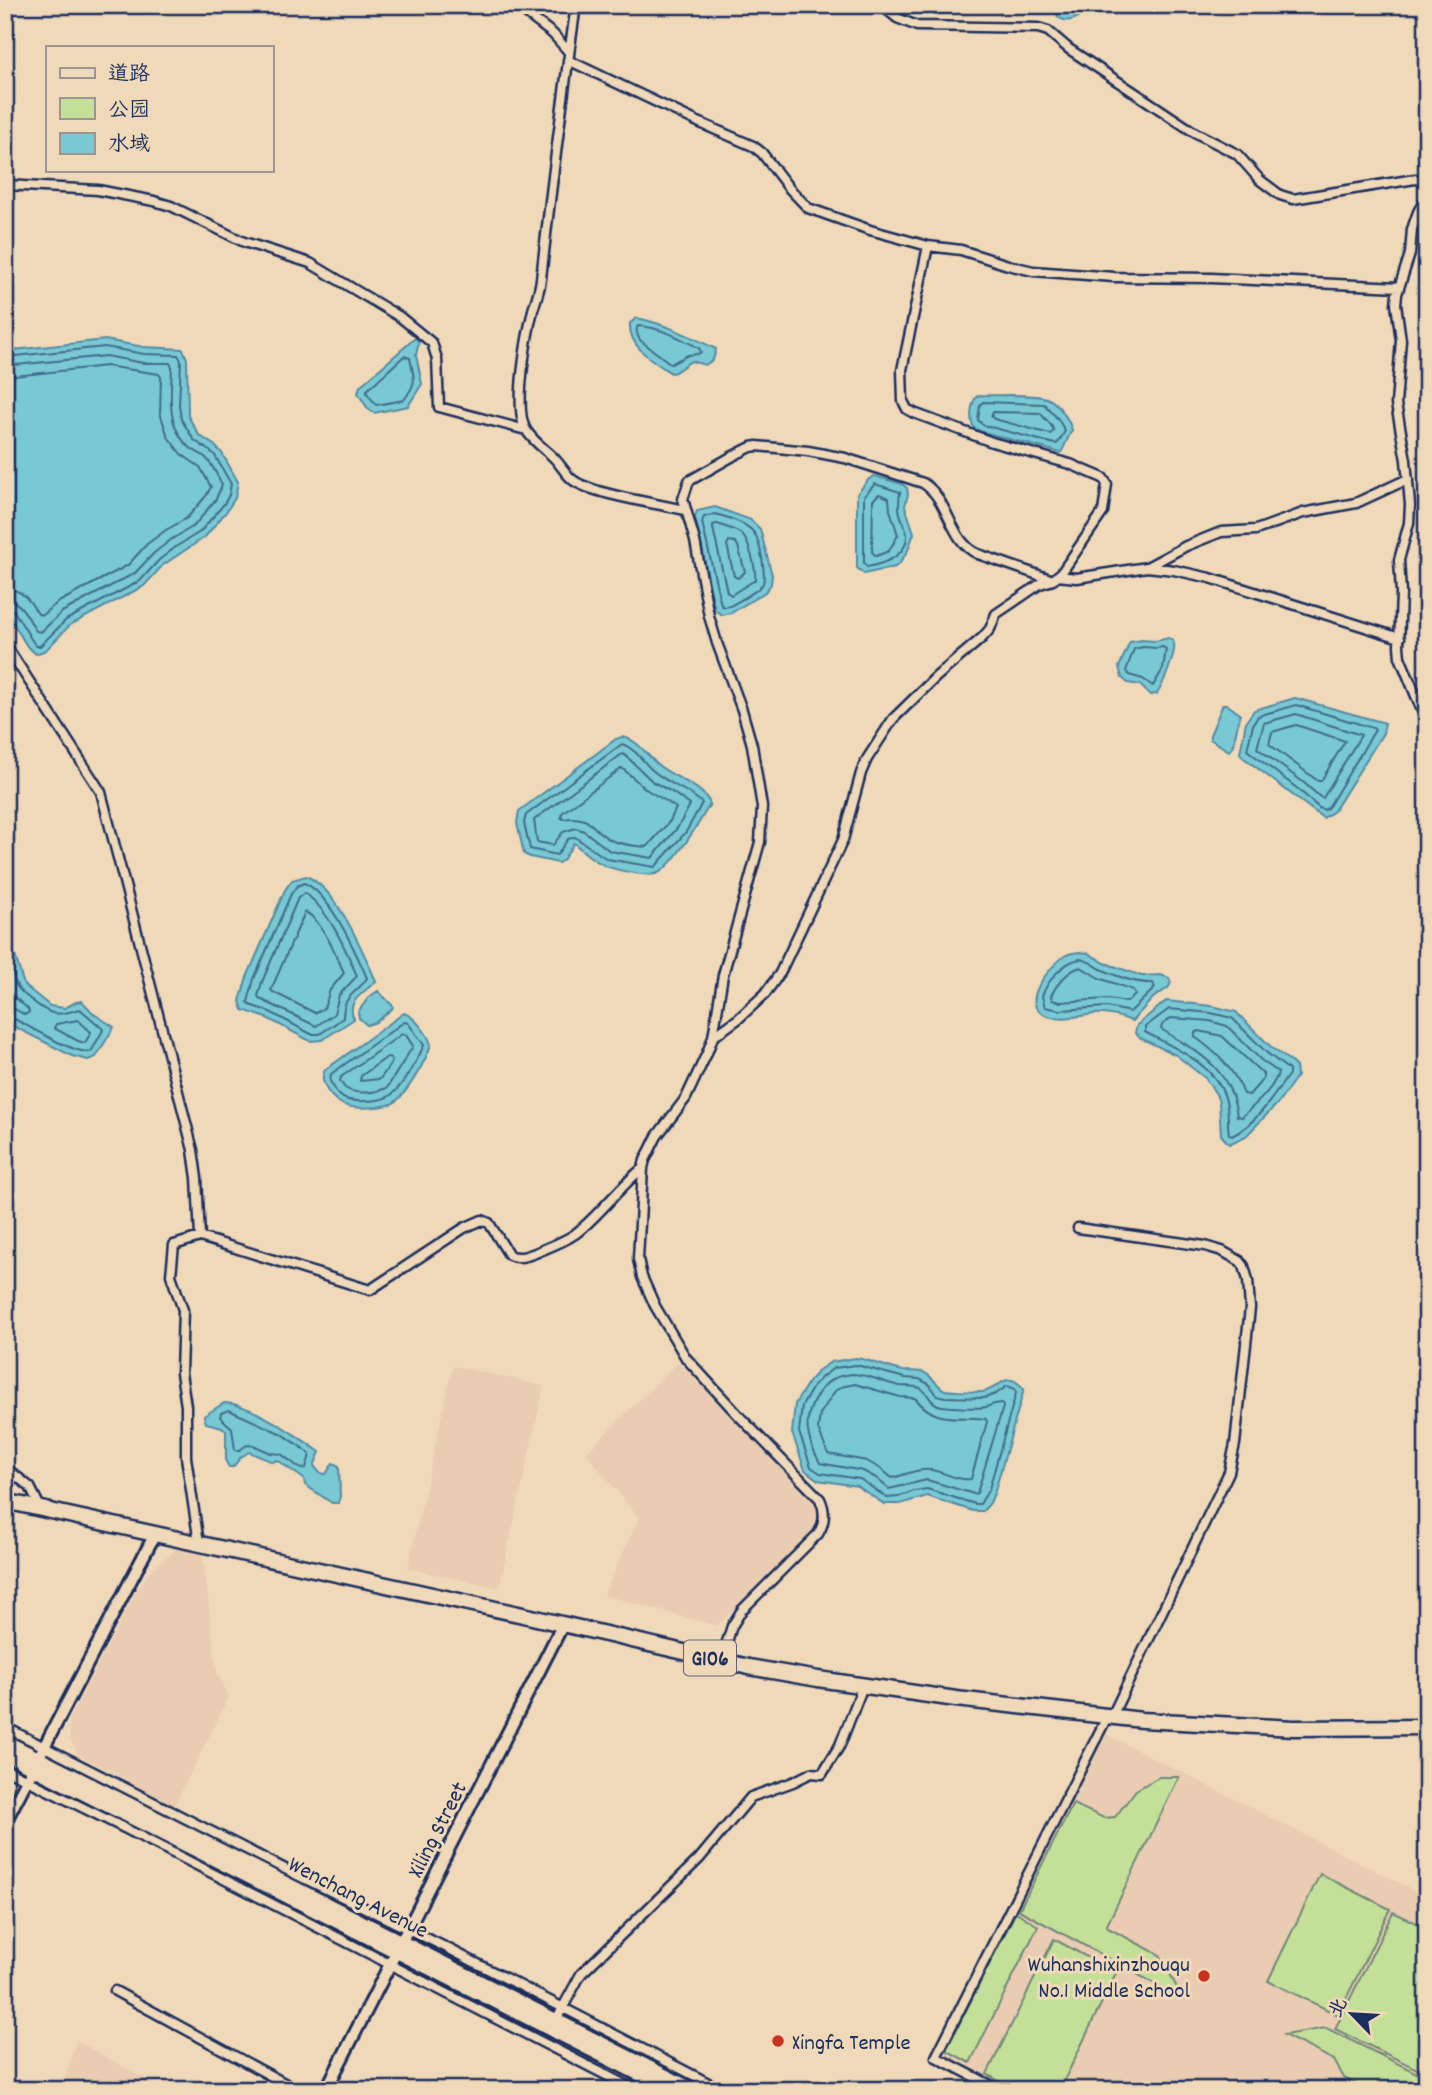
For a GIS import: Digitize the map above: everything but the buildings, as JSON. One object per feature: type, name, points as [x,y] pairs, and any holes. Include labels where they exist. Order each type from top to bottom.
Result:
[{"type":"highway","name":"G106","points":[[5,1501],[721,1661],[863,1686],[1109,1717],[1195,1724],[1294,1728],[1427,1727]]},
{"type":"main road","name":"Wenchang Avenue","points":[[5,1741],[402,1941],[559,2014],[694,2090]]},
{"type":"main road","name":"Wenchang Avenue","points":[[5,1754],[39,1757]]},
{"type":"main road","name":"Wenchang Avenue","points":[[402,1941],[670,2090]]},
{"type":"street","points":[[515,5],[553,34],[569,56],[698,122],[753,146],[762,153],[803,203],[814,211],[870,230],[928,246],[961,250],[1033,271],[1114,277],[1399,287]]},
{"type":"street","points":[[576,5],[540,283],[525,353],[520,405],[526,430],[579,484],[617,496],[685,510]]},
{"type":"street","points":[[881,5],[897,18],[917,26],[1038,28],[1048,32],[1069,49],[1194,132],[1237,154],[1261,180],[1286,198],[1415,179],[1427,180]]},
{"type":"street","points":[[5,186],[98,190],[154,201],[171,206],[244,242],[310,263],[400,317],[432,343],[437,359],[439,407],[526,430]]},
{"type":"street","points":[[1427,196],[1412,229],[1408,261],[1396,304],[1401,351],[1396,404],[1410,505],[1409,523],[1399,560],[1400,657],[1427,717]]},
{"type":"street","points":[[713,1037],[747,1011],[765,994],[780,974],[843,840],[867,759],[893,719],[936,677],[982,638],[996,614],[1040,584],[1055,578],[1070,564],[1103,513],[1107,484],[1103,478],[1070,464],[971,435],[914,413],[905,405],[901,378],[903,362],[928,246]]},
{"type":"street","points":[[721,1661],[728,1636],[738,1617],[818,1534],[823,1525],[824,1509],[820,1499],[687,1359],[664,1324],[642,1278],[638,1259],[643,1168],[652,1143],[694,1085],[713,1037],[723,975],[760,842],[762,807],[752,745],[713,630],[695,541],[683,499],[689,481],[751,447],[821,453],[845,458],[923,483],[933,490],[961,541],[978,554],[1055,578],[1077,578],[1147,567],[1174,570],[1210,578],[1400,638]]},
{"type":"street","points":[[1147,567],[1186,546],[1221,532],[1256,530],[1303,513],[1356,503],[1408,479]]},
{"type":"street","points":[[5,644],[101,792],[193,1150],[200,1237]]},
{"type":"street","points":[[199,1544],[186,1457],[186,1406],[181,1373],[183,1310],[171,1275],[174,1245],[200,1237],[370,1290],[464,1228],[482,1220],[489,1223],[509,1255],[513,1257],[531,1255],[561,1242],[581,1229],[626,1181],[643,1168]]},
{"type":"street","points":[[1000,2090],[936,2057],[1109,1717],[1228,1472],[1235,1444],[1250,1308],[1246,1273],[1240,1261],[1212,1248],[1078,1228]]},
{"type":"street","points":[[5,1467],[30,1487],[41,1509]]},
{"type":"street","points":[[5,1822],[155,1534]]},
{"type":"street","name":"Xiling Street","points":[[326,2090],[563,1624]]},
{"type":"street","points":[[722,2090],[559,2014],[581,1974],[699,1859],[751,1797],[811,1773],[822,1774],[840,1745],[863,1686]]},
{"type":"street","points":[[5,1727],[39,1757]]},
{"type":"street","points":[[5,1769],[635,2090]]},
{"type":"street","points":[[115,1991],[297,2090]]},
{"type":"shaded area","points":[[678,1362],[820,1505],[820,1524],[717,1626],[604,1595],[639,1518],[586,1453]]},
{"type":"shaded area","points":[[453,1366],[544,1386],[499,1588],[408,1568]]},
{"type":"shaded area","points":[[182,1545],[202,1549],[217,1673],[229,1696],[174,1806],[78,1754],[70,1739],[69,1725],[70,1718],[138,1588],[152,1569]]},
{"type":"shaded area","name":"Wuhanshixinzhouqu No.1 Middle School","points":[[1106,1734],[1427,1897],[1427,2090],[1009,2090],[940,2055]]},
{"type":"shaded area","points":[[77,2041],[166,2090],[60,2090]]},
{"type":"green space","points":[[1159,1777],[1179,1777],[1106,1927],[1160,1955],[1183,1999],[1019,1910],[1073,1804],[1104,1818],[1115,1817],[1136,1790]]},
{"type":"green space","points":[[1320,1874],[1390,1909],[1338,2015],[1268,1981]]},
{"type":"green space","points":[[1016,1912],[1038,1926],[970,2063],[946,2050]]},
{"type":"green space","points":[[1393,1912],[1427,1928],[1427,2074],[1335,2029]]},
{"type":"green space","points":[[1054,1939],[1116,1973],[1063,2083],[1074,2090],[1015,2090],[987,2074]]},
{"type":"green space","points":[[1326,2028],[1427,2078],[1427,2090],[1368,2090],[1344,2078],[1334,2060],[1284,2035]]},
{"type":"water","points":[[1055,5],[1095,5],[1073,20],[1063,20],[1058,17]]},
{"type":"water","points":[[637,318],[668,327],[716,349],[713,360],[705,365],[691,361],[671,373],[637,346],[630,332],[630,323]]},
{"type":"water","points":[[415,338],[419,342],[416,355],[422,384],[408,406],[374,413],[368,409],[358,393],[360,386]]},
{"type":"water","points":[[105,340],[144,347],[183,349],[187,359],[188,416],[199,435],[222,453],[238,482],[235,498],[205,537],[163,565],[144,586],[70,625],[46,650],[36,654],[27,646],[5,610],[5,351]]},
{"type":"water","points":[[1036,396],[1053,401],[1072,430],[1061,453],[974,428],[971,420],[972,408],[976,397]]},
{"type":"water","points":[[874,476],[907,488],[905,506],[914,533],[900,563],[895,567],[864,574],[857,568],[857,494]]},
{"type":"water","points":[[715,507],[751,520],[760,529],[772,575],[771,584],[765,592],[731,613],[722,615],[715,610],[695,517],[697,511]]},
{"type":"water","points":[[1168,638],[1173,641],[1174,652],[1157,694],[1150,695],[1140,685],[1128,683],[1122,678],[1119,667],[1130,642]]},
{"type":"water","points":[[1295,698],[1385,723],[1383,733],[1334,811],[1323,818],[1240,753],[1246,722],[1254,710]]},
{"type":"water","points":[[1223,704],[1240,714],[1233,746],[1229,751],[1210,739]]},
{"type":"water","points":[[622,737],[637,744],[663,769],[701,792],[710,804],[671,862],[658,873],[629,872],[605,865],[574,843],[558,863],[524,854],[517,823],[519,811]]},
{"type":"water","points":[[306,876],[328,893],[348,922],[376,981],[354,1002],[354,1019],[322,1040],[310,1041],[267,1018],[243,1010],[240,1001],[247,977],[285,890],[292,880]]},
{"type":"water","points":[[5,942],[14,952],[24,985],[50,1006],[65,1008],[82,1001],[94,1014],[114,1027],[96,1057],[88,1060],[72,1056],[5,1022]]},
{"type":"water","points":[[1079,952],[1088,953],[1105,963],[1142,976],[1161,975],[1169,978],[1171,983],[1132,1021],[1104,1014],[1063,1018],[1045,1015],[1037,1009],[1035,1002],[1039,985],[1063,957]]},
{"type":"water","points":[[378,991],[393,1006],[376,1022],[367,1025],[359,1018],[358,1012],[369,997]]},
{"type":"water","points":[[1166,1001],[1212,1006],[1236,1012],[1272,1048],[1296,1067],[1297,1076],[1279,1102],[1246,1136],[1229,1144],[1221,1135],[1219,1102],[1205,1078],[1176,1055],[1135,1033],[1137,1025]]},
{"type":"water","points":[[404,1013],[420,1026],[431,1044],[421,1067],[398,1100],[376,1107],[354,1108],[337,1101],[324,1085],[325,1070]]},
{"type":"water","points":[[856,1358],[903,1371],[925,1373],[945,1390],[982,1392],[1008,1380],[1013,1380],[1024,1389],[995,1491],[983,1511],[973,1511],[927,1496],[900,1504],[884,1504],[857,1486],[818,1480],[805,1470],[792,1433],[795,1404],[819,1370],[831,1362]]},
{"type":"water","points":[[224,1403],[235,1404],[260,1415],[320,1452],[314,1466],[320,1473],[326,1474],[333,1463],[339,1466],[338,1503],[332,1503],[305,1485],[304,1479],[277,1460],[273,1462],[249,1452],[233,1467],[229,1467],[226,1462],[226,1431],[222,1427],[206,1423],[204,1416]]},
{"type":"place","name":"Wuhanshixinzhouqu No.1 Middle School","points":[[1204,1976]]},
{"type":"place","name":"Xingfa Temple","points":[[778,2041]]}]
